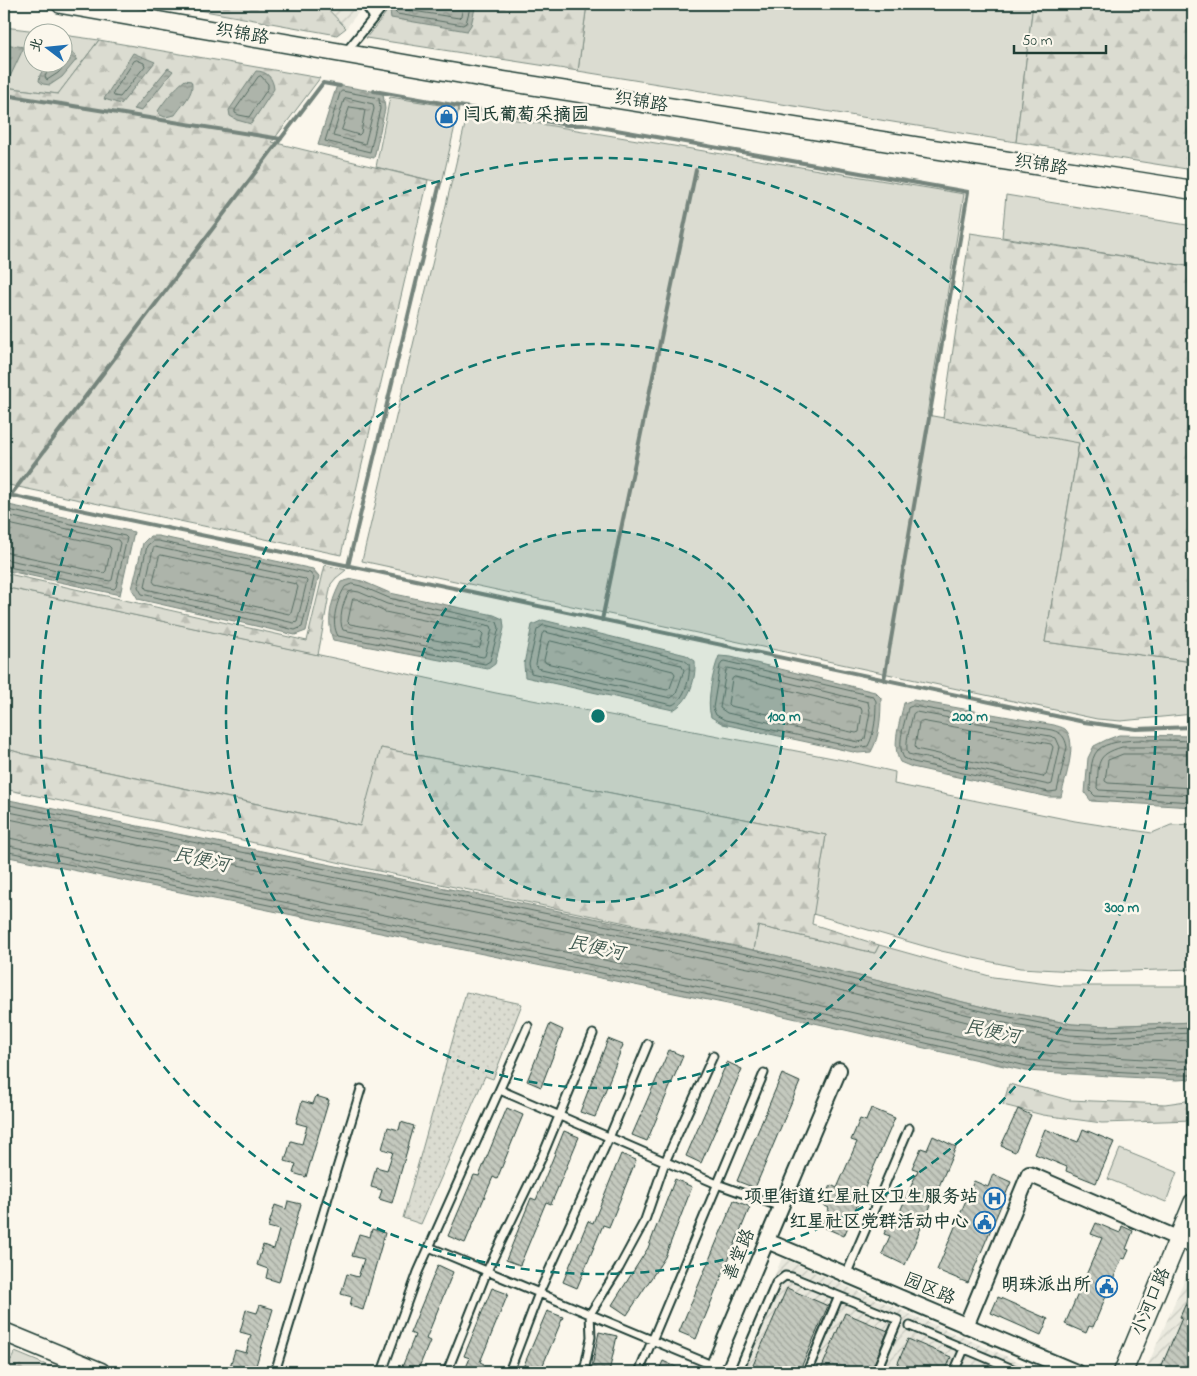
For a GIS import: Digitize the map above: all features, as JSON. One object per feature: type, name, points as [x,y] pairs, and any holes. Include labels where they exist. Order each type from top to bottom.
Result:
[{"type":"street","name":"织锦路","points":[[60,4],[495,80],[1193,190]]},
{"type":"street","name":"善堂路","points":[[712,1369],[839,1070]]},
{"type":"street","points":[[966,1326],[1029,1174],[1186,1242]]},
{"type":"street","name":"小河口路","points":[[1123,1372],[1186,1242],[1193,1203]]},
{"type":"street","name":"园区路","points":[[767,1241],[1076,1372]]},
{"type":"street","points":[[4,1332],[101,1372]]},
{"type":"lane","points":[[364,4],[374,17]]},
{"type":"lane","points":[[345,53],[384,4]]},
{"type":"lane","points":[[382,1372],[418,1272],[528,1026]]},
{"type":"lane","points":[[447,1372],[487,1271],[560,1116],[593,1034]]},
{"type":"lane","points":[[509,1372],[539,1293],[609,1138],[648,1044]]},
{"type":"lane","points":[[584,1372],[590,1337],[590,1314],[619,1268],[645,1220],[665,1162],[713,1056]]},
{"type":"lane","points":[[639,1372],[764,1073]]},
{"type":"lane","points":[[276,1372],[361,1089]]},
{"type":"lane","points":[[500,1090],[717,1184],[781,1208]]},
{"type":"lane","points":[[846,1275],[909,1128]]},
{"type":"lane","points":[[429,1247],[652,1340],[712,1369]]},
{"type":"lane","points":[[738,1372],[776,1283],[785,1276],[792,1277],[898,1320],[876,1372]]},
{"type":"lane","points":[[807,1372],[840,1296]]},
{"type":"lane","points":[[910,1326],[1020,1372]]},
{"type":"lane","points":[[954,1372],[964,1349]]},
{"type":"shaded area","points":[[323,4],[365,4],[346,28]]},
{"type":"shaded area","points":[[782,1258],[1042,1372],[734,1372]]},
{"type":"shaded area","points":[[1192,1262],[1193,1372],[1145,1372]]},
{"type":"green space","points":[[166,4],[323,4],[346,28],[337,35]]},
{"type":"green space","points":[[393,4],[587,4],[578,71],[366,38]]},
{"type":"green space","points":[[587,4],[1033,4],[1016,142],[578,71]]},
{"type":"green space","points":[[1033,4],[1193,4],[1193,170],[1016,142]]},
{"type":"green space","points":[[4,27],[22,29],[22,72],[72,72],[72,36],[99,40],[58,94],[4,87]]},
{"type":"green space","points":[[99,40],[320,78],[272,142],[428,180],[341,555],[4,484],[4,87],[58,94]]},
{"type":"green space","points":[[390,97],[459,108],[442,183],[376,167]]},
{"type":"green space","points":[[468,112],[964,194],[927,415],[1079,442],[1045,642],[1193,662],[1193,714],[1121,721],[1097,719],[362,561]]},
{"type":"green space","points":[[1006,195],[1193,226],[1193,267],[1002,237]]},
{"type":"green space","points":[[970,233],[1193,267],[1193,662],[1045,642],[1079,443],[943,418]]},
{"type":"green space","points":[[325,565],[346,570],[331,584],[318,655],[4,587],[4,573],[307,641]]},
{"type":"green space","points":[[4,587],[496,693],[843,760],[895,772],[894,784],[1075,821],[1152,833],[1171,825],[1193,824],[1193,969],[1094,972],[1020,968],[941,951],[813,914],[826,835],[381,748],[361,826],[24,754],[4,748]]},
{"type":"green space","points":[[4,748],[24,754],[360,826],[381,748],[826,835],[812,924],[879,945],[875,953],[758,926],[754,950],[350,865],[216,834],[4,789]]},
{"type":"green space","points":[[758,926],[875,953],[879,945],[993,977],[1063,986],[1193,986],[1193,1022],[1105,1026],[1072,1024],[991,1009],[754,950]]},
{"type":"green space","points":[[466,992],[522,1004],[493,1079],[485,1076],[421,1224],[403,1218]]},
{"type":"green space","points":[[1009,1084],[1069,1100],[1165,1104],[1193,1100],[1193,1120],[1102,1123],[1043,1115],[1003,1105]]},
{"type":"green space","points":[[1120,1149],[1177,1172],[1166,1202],[1108,1179]]},
{"type":"green space","points":[[15,1352],[63,1372],[4,1372],[4,1357],[11,1360]]},
{"type":"water","points":[[394,4],[476,4],[471,25],[467,31],[391,18],[390,11]]},
{"type":"water","points":[[4,44],[22,47],[22,51],[9,79],[4,79]]},
{"type":"water","points":[[72,53],[74,54],[77,59],[72,65]]},
{"type":"water","points":[[133,53],[155,62],[121,104],[104,99]]},
{"type":"water","points":[[168,68],[173,71],[141,111],[134,109]]},
{"type":"water","points":[[256,71],[263,72],[269,76],[274,89],[251,124],[230,116],[229,110]]},
{"type":"water","points":[[42,72],[66,72],[50,85],[39,81]]},
{"type":"water","points":[[185,80],[191,81],[192,85],[190,94],[184,103],[175,115],[165,117],[160,115],[158,111],[167,98]]},
{"type":"water","points":[[337,85],[383,93],[385,109],[374,158],[318,145]]},
{"type":"water","points":[[4,504],[134,532],[120,595],[4,570]]},
{"type":"water","points":[[150,536],[158,536],[313,569],[319,576],[306,631],[295,635],[138,599],[132,589],[143,543]]},
{"type":"water","points":[[352,579],[362,581],[390,593],[494,615],[503,619],[504,628],[495,664],[488,669],[333,640],[330,625],[332,603],[341,582]]},
{"type":"water","points":[[543,620],[686,655],[695,661],[691,689],[684,701],[673,710],[525,677],[524,664],[532,625]]},
{"type":"water","points":[[719,656],[731,657],[875,692],[881,698],[881,712],[878,733],[871,752],[858,753],[723,724],[711,717],[710,695]]},
{"type":"water","points":[[913,700],[1054,725],[1065,729],[1069,735],[1071,752],[1061,797],[1049,797],[912,767],[900,762],[896,748],[899,726],[904,703]]},
{"type":"water","points":[[1119,735],[1193,736],[1193,807],[1091,801],[1085,793],[1088,758],[1094,746]]},
{"type":"water","name":"民便河","points":[[4,799],[767,953],[991,1009],[1072,1024],[1105,1026],[1193,1022],[1193,1079],[1177,1080],[1026,1071],[757,1010],[4,856]]},
{"type":"building","points":[[550,1024],[563,1030],[541,1087],[527,1081]]},
{"type":"building","points":[[608,1039],[623,1045],[595,1117],[580,1112]]},
{"type":"building","points":[[669,1050],[683,1056],[647,1141],[632,1135]]},
{"type":"building","points":[[727,1062],[742,1069],[701,1163],[686,1156]]},
{"type":"building","points":[[782,1074],[800,1082],[755,1188],[737,1181]]},
{"type":"building","points":[[316,1096],[329,1100],[306,1177],[293,1173],[296,1164],[285,1161],[291,1141],[302,1144],[307,1126],[296,1123],[302,1101],[313,1104]]},
{"type":"building","points":[[507,1108],[523,1115],[497,1179],[493,1177],[465,1243],[448,1236],[474,1175],[479,1176]]},
{"type":"building","points":[[871,1108],[895,1118],[844,1236],[821,1226],[829,1208],[823,1205],[831,1185],[837,1188],[857,1142],[851,1140],[860,1119],[866,1121]]},
{"type":"building","points":[[1018,1109],[1031,1115],[1015,1152],[1001,1146]]},
{"type":"building","points":[[401,1122],[414,1126],[392,1203],[379,1199],[382,1190],[371,1187],[376,1167],[387,1170],[393,1152],[382,1149],[388,1127],[399,1130]]},
{"type":"building","points":[[1045,1129],[1078,1142],[1083,1129],[1114,1142],[1096,1183],[1066,1171],[1067,1167],[1035,1154]]},
{"type":"building","points":[[564,1131],[579,1137],[551,1204],[546,1202],[520,1265],[506,1260],[531,1198],[536,1200]]},
{"type":"building","points":[[933,1136],[956,1147],[905,1265],[882,1254],[890,1236],[884,1234],[892,1214],[898,1216],[918,1170],[912,1168],[921,1148],[927,1150]]},
{"type":"building","points":[[621,1154],[636,1160],[609,1227],[603,1225],[577,1288],[563,1282],[588,1221],[593,1223]]},
{"type":"building","points":[[993,1174],[1011,1182],[968,1283],[937,1270],[974,1181],[988,1187]]},
{"type":"building","points":[[675,1179],[692,1187],[665,1257],[627,1315],[612,1305],[648,1248]]},
{"type":"building","points":[[734,1200],[750,1207],[696,1339],[679,1332]]},
{"type":"building","points":[[288,1201],[301,1204],[279,1282],[266,1278],[268,1269],[257,1265],[263,1245],[274,1249],[279,1230],[268,1227],[275,1205],[286,1209]]},
{"type":"building","points":[[1096,1223],[1120,1233],[1122,1226],[1133,1231],[1126,1249],[1129,1250],[1125,1259],[1122,1258],[1093,1327],[1089,1326],[1086,1333],[1065,1324],[1102,1238],[1091,1234]]},
{"type":"building","points":[[372,1229],[385,1233],[363,1310],[350,1306],[352,1297],[341,1294],[347,1274],[358,1277],[364,1259],[352,1256],[359,1234],[370,1237]]},
{"type":"building","points":[[438,1265],[453,1272],[426,1339],[430,1341],[417,1372],[400,1372],[415,1335],[410,1333]]},
{"type":"building","points":[[1193,1287],[1193,1372],[1159,1372],[1182,1318],[1180,1317]]},
{"type":"building","points":[[492,1288],[508,1294],[480,1362],[484,1364],[480,1372],[464,1372],[470,1358],[464,1356]]},
{"type":"building","points":[[787,1288],[828,1306],[799,1372],[750,1372]]},
{"type":"building","points":[[998,1297],[1048,1319],[1041,1335],[991,1313]]},
{"type":"building","points":[[260,1305],[273,1309],[254,1372],[229,1370],[235,1350],[246,1353],[251,1335],[240,1332],[246,1310],[257,1313]]},
{"type":"building","points":[[547,1311],[563,1317],[540,1372],[521,1372]]},
{"type":"building","points":[[845,1313],[888,1331],[871,1372],[820,1372]]},
{"type":"building","points":[[599,1332],[617,1336],[609,1372],[591,1372]]},
{"type":"building","points":[[908,1339],[951,1357],[945,1372],[894,1372]]},
{"type":"building","points":[[663,1361],[687,1372],[658,1372]]},
{"type":"waterway","points":[[10,496],[323,83],[340,86]]},
{"type":"waterway","points":[[374,91],[567,125],[588,125],[968,192],[884,680]]},
{"type":"waterway","points":[[11,96],[281,139]]},
{"type":"waterway","points":[[602,620],[696,170]]},
{"type":"waterway","points":[[348,566],[440,183]]},
{"type":"waterway","points":[[4,494],[1084,722],[1136,729],[1193,727]]},
{"type":"place","name":"闫氏葡萄采摘园","points":[[447,116]]},
{"type":"place","name":"项里街道红星社区卫生服务站","points":[[994,1198]]},
{"type":"place","name":"红星社区党群活动中心","points":[[985,1223]]},
{"type":"place","name":"明珠派出所","points":[[1107,1286]]}]
